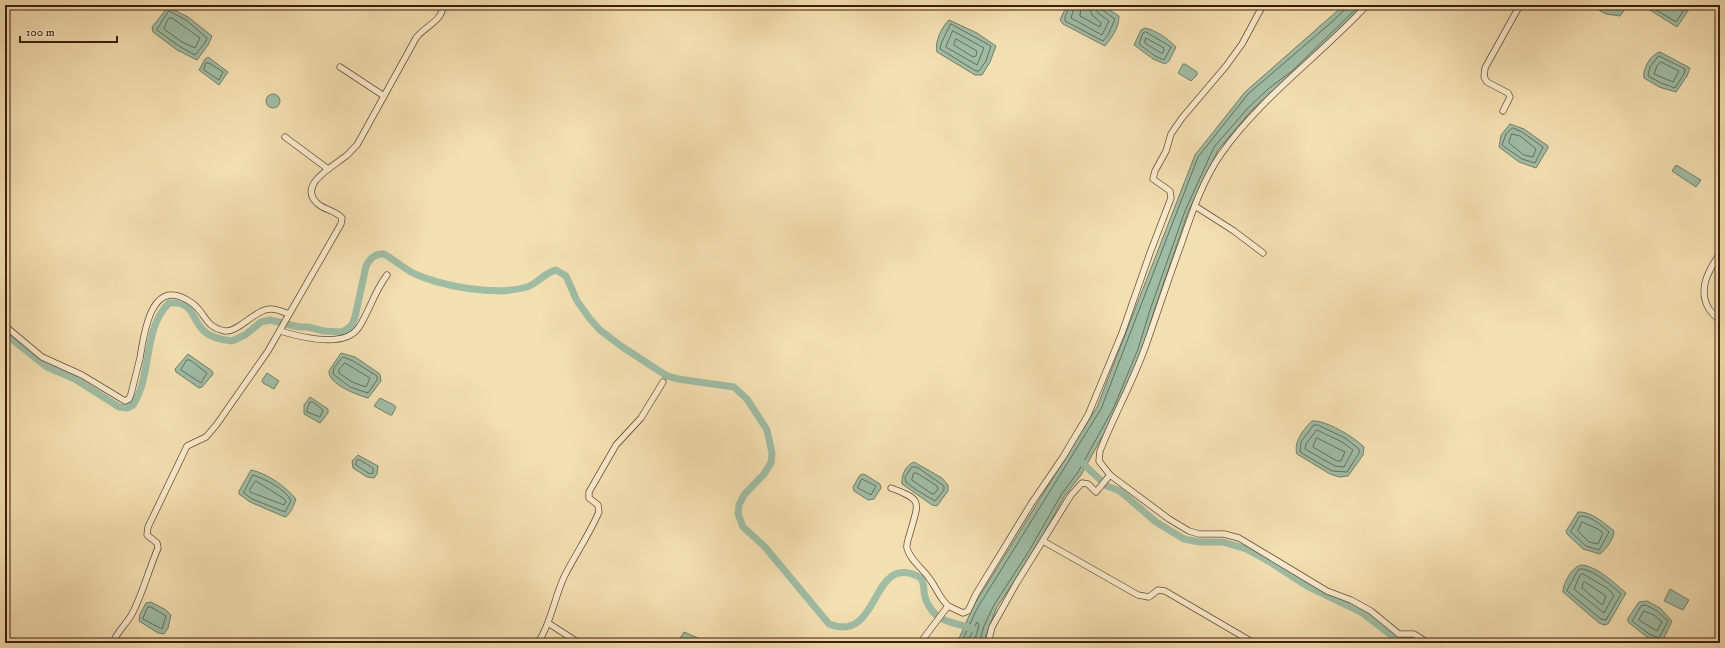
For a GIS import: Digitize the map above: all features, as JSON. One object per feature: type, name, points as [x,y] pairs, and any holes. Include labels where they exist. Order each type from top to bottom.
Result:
[{"type":"street","points":[[113,643],[116,633],[132,613],[143,589],[158,548],[157,543],[147,535],[148,527],[184,452],[191,443],[206,436],[217,424],[281,329],[342,221],[339,214],[318,204],[311,194],[318,178],[357,145],[416,38],[422,30],[441,16],[443,5]]},
{"type":"street","points":[[891,488],[916,499],[918,507],[907,545],[909,555],[928,576],[946,608],[962,613],[968,611],[976,594],[1031,504],[1063,457],[1088,415],[1120,339],[1171,198],[1170,191],[1153,179],[1155,171],[1166,151],[1171,134],[1182,118],[1226,66],[1242,44],[1263,5]]},
{"type":"street","points":[[1367,5],[1294,75],[1277,89],[1237,133],[1212,168],[1195,206],[1126,397],[1100,451],[1099,461],[1109,477],[1169,519],[1190,531],[1199,534],[1224,534],[1239,538],[1327,591],[1351,600],[1371,612],[1399,634],[1414,634],[1428,643]]},
{"type":"street","points":[[1503,111],[1510,98],[1508,93],[1487,82],[1484,77],[1485,68],[1520,5]]},
{"type":"street","points":[[340,67],[384,96]]},
{"type":"street","points":[[285,137],[328,169]]},
{"type":"street","points":[[1195,206],[1234,231],[1263,253]]},
{"type":"street","points":[[1720,253],[1712,266],[1703,292],[1706,303],[1712,313],[1720,320]]},
{"type":"street","points":[[281,329],[318,339],[330,340],[352,335],[358,328],[372,297],[387,275]]},
{"type":"street","points":[[5,326],[42,357],[82,375],[125,401],[129,400],[131,394],[148,316],[156,304],[165,297],[178,296],[191,302],[209,325],[225,331],[232,329],[263,310],[270,309],[288,315]]},
{"type":"street","points":[[538,643],[548,623],[564,578],[599,512],[598,505],[589,498],[589,492],[616,445],[640,418],[663,382]]},
{"type":"street","points":[[988,643],[992,628],[1016,584],[1079,486],[1085,483],[1096,492],[1109,477]]},
{"type":"street","points":[[1043,541],[1138,595],[1149,597],[1158,590],[1165,591],[1254,643]]},
{"type":"street","points":[[920,643],[946,608]]},
{"type":"street","points":[[548,623],[579,643]]},
{"type":"water","points":[[1067,5],[1102,5],[1119,16],[1113,36],[1105,46],[1063,24],[1060,20]]},
{"type":"water","points":[[1344,5],[1366,5],[1288,80],[1271,92],[1251,111],[1218,150],[1188,212],[1142,351],[1118,408],[1081,475],[1064,497],[1033,553],[997,607],[983,643],[957,643],[974,605],[1097,407],[1195,155],[1245,92]]},
{"type":"water","points":[[1589,5],[1628,5],[1620,16],[1606,14]]},
{"type":"water","points":[[1642,5],[1692,5],[1677,27]]},
{"type":"water","points":[[168,7],[188,17],[212,36],[208,45],[197,60],[177,50],[153,32],[152,27]]},
{"type":"water","points":[[949,20],[977,33],[996,46],[990,62],[982,75],[975,75],[937,52],[936,48],[939,35]]},
{"type":"water","points":[[1145,28],[1162,35],[1176,47],[1169,61],[1165,64],[1153,59],[1134,45],[1141,30]]},
{"type":"water","points":[[1660,52],[1690,68],[1687,76],[1676,92],[1659,87],[1644,78],[1644,70],[1648,62],[1653,56]]},
{"type":"water","points":[[208,57],[228,72],[219,85],[199,70],[205,59]]},
{"type":"water","points":[[1183,64],[1197,72],[1197,75],[1191,81],[1178,73]]},
{"type":"water","points":[[270,94],[276,94],[280,98],[280,104],[276,108],[270,108],[266,104],[266,98]]},
{"type":"water","points":[[1510,124],[1524,129],[1548,146],[1536,168],[1519,162],[1499,147],[1501,135]]},
{"type":"water","points":[[1676,165],[1701,180],[1696,187],[1672,171]]},
{"type":"water","points":[[341,353],[355,357],[380,374],[381,381],[368,398],[344,388],[330,376],[329,371]]},
{"type":"water","points":[[188,354],[212,371],[213,374],[202,387],[199,388],[176,372],[175,369]]},
{"type":"water","points":[[267,373],[279,381],[274,389],[263,383],[262,380]]},
{"type":"water","points":[[310,397],[328,409],[328,413],[320,423],[304,414],[304,405]]},
{"type":"water","points":[[380,398],[396,407],[392,415],[374,406]]},
{"type":"water","points":[[1312,421],[1325,423],[1340,430],[1364,447],[1363,455],[1348,476],[1339,477],[1330,474],[1297,454],[1296,449],[1298,440]]},
{"type":"water","points":[[358,455],[378,466],[377,474],[374,478],[367,477],[353,468],[352,461]]},
{"type":"water","points":[[914,462],[942,478],[948,485],[948,491],[937,506],[932,505],[902,484],[902,477],[905,471],[911,463]]},
{"type":"water","points":[[251,470],[276,481],[296,499],[287,516],[285,517],[250,502],[239,494],[239,491]]},
{"type":"water","points":[[864,474],[880,484],[881,488],[874,499],[868,500],[854,491],[853,487],[860,475]]},
{"type":"water","points":[[1578,512],[1592,515],[1614,531],[1613,537],[1609,544],[1600,554],[1583,549],[1567,534],[1566,531]]},
{"type":"water","points":[[1581,565],[1593,568],[1611,580],[1626,593],[1608,624],[1604,625],[1599,623],[1563,592],[1563,588],[1571,572]]},
{"type":"water","points":[[1670,589],[1689,600],[1683,610],[1664,601]]},
{"type":"water","points":[[1647,601],[1660,608],[1672,621],[1662,642],[1658,643],[1647,637],[1628,622],[1628,618],[1639,602]]},
{"type":"water","points":[[151,602],[166,610],[171,615],[168,628],[164,634],[158,633],[139,621],[140,614],[146,603]]},
{"type":"water","points":[[684,632],[698,638],[702,643],[677,643]]},
{"type":"waterway","points":[[5,334],[47,367],[75,379],[119,407],[127,408],[133,405],[139,393],[155,326],[169,303],[184,305],[192,312],[200,327],[205,332],[214,337],[225,340],[232,341],[245,335],[261,322],[270,320],[299,327],[342,332],[352,325],[366,266],[371,258],[378,254],[384,254],[411,272],[427,279],[471,289],[501,291],[515,290],[527,287],[548,273],[556,270],[566,276],[577,301],[590,319],[600,330],[621,346],[667,376],[734,387],[747,399],[767,430],[772,453],[771,463],[764,474],[744,495],[739,505],[738,514],[743,527],[765,547],[829,624],[846,627],[858,622],[868,611],[883,585],[892,576],[904,573],[921,578],[926,600],[935,614],[945,620],[973,629]]},
{"type":"waterway","points":[[1079,460],[1107,486],[1120,491],[1156,522],[1184,539],[1199,542],[1223,542],[1246,549],[1270,562],[1307,586],[1361,612],[1395,638],[1420,643]]}]
